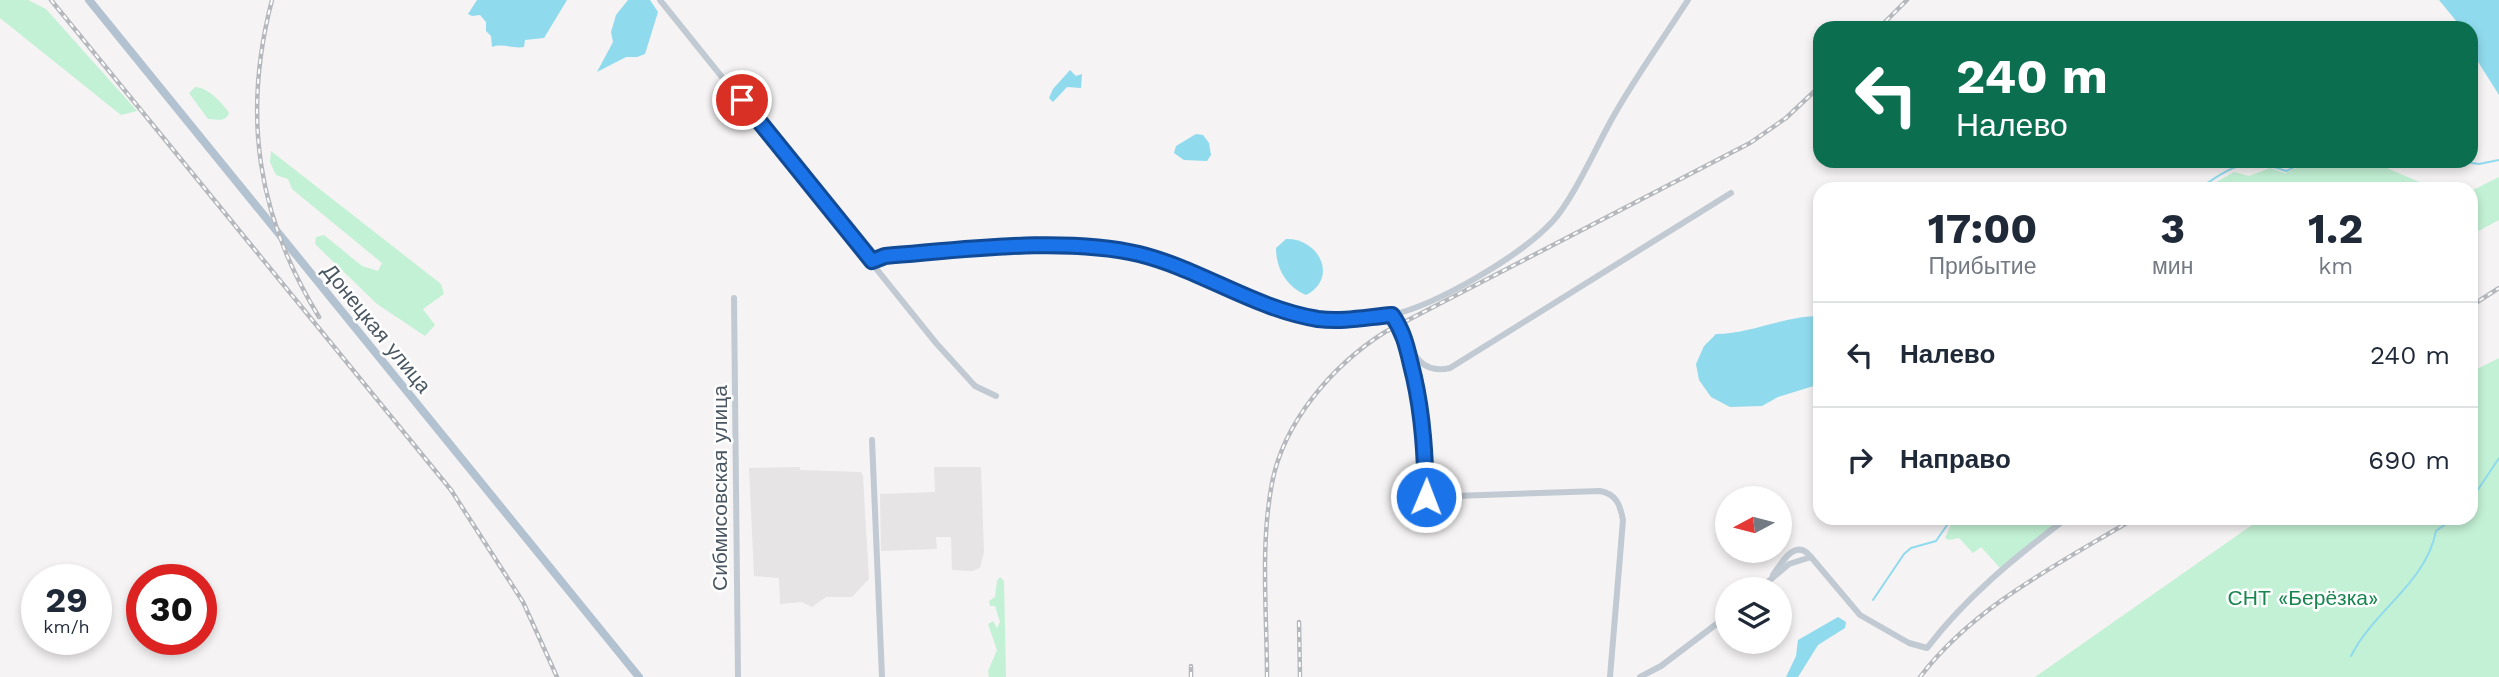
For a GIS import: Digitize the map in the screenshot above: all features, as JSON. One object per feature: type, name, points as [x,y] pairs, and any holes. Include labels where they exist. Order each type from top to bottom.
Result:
[{"type":"main road","name":"Донецкая улица","points":[[89,0],[639,677]]},
{"type":"street","points":[[660,0],[961,373],[975,386],[996,396]]},
{"type":"street","points":[[872,261],[885,256],[966,250],[1102,247],[1171,263],[1260,301],[1316,318],[1343,321],[1392,315],[1422,306],[1485,271],[1528,243],[1553,221],[1639,71],[1688,0]]},
{"type":"street","points":[[1392,315],[1419,361],[1429,370],[1450,368],[1731,193]]},
{"type":"street","name":"Сибмисовская улица","points":[[734,299],[738,677]]},
{"type":"street","points":[[1406,339],[1421,403],[1426,497],[1600,491],[1614,496],[1620,506],[1621,542],[1610,677]]},
{"type":"street","points":[[872,440],[882,677]]},
{"type":"street","points":[[1771,577],[1789,564],[1811,557],[1860,615],[1909,643],[1927,648],[1952,615],[1975,593],[2058,525]]},
{"type":"street","points":[[1640,677],[1661,666],[1715,624]]},
{"type":"shaded area","points":[[800,467],[800,470],[861,472],[863,476],[869,579],[852,597],[826,597],[812,607],[802,602],[780,604],[779,578],[754,576],[749,468]]},
{"type":"shaded area","points":[[934,467],[981,467],[984,552],[980,568],[972,571],[952,570],[951,537],[936,537],[937,549],[881,551],[880,494],[935,492]]},
{"type":"green space","points":[[0,0],[28,0],[46,9],[137,111],[121,115],[0,18]]},
{"type":"green space","points":[[195,87],[214,96],[229,113],[227,116],[220,120],[208,119],[189,93]]},
{"type":"green space","points":[[271,151],[441,284],[444,294],[423,309],[435,325],[425,336],[377,304],[315,244],[316,237],[324,235],[362,266],[378,271],[382,263],[292,189],[288,179],[276,175],[270,162]]},
{"type":"green space","points":[[2270,168],[2285,173],[2297,168],[2387,168],[2420,182],[2216,182],[2234,172],[2249,176]]},
{"type":"green space","points":[[2499,177],[2499,220],[2478,231],[2478,188]]},
{"type":"green space","name":"СНТ «Берёзка»","points":[[2499,358],[2499,677],[2035,677],[2252,525],[2478,525],[2478,368]]},
{"type":"green space","points":[[1951,525],[2053,525],[2000,568],[1981,547],[1973,553],[1959,538],[1945,538]]},
{"type":"green space","points":[[1000,577],[1004,581],[1006,677],[989,677],[988,671],[997,650],[988,624],[993,621],[997,628],[1000,622],[995,606],[990,606],[989,601],[995,597]]},
{"type":"water","points":[[477,0],[567,0],[544,38],[525,40],[524,47],[492,47],[491,36],[486,31],[486,22],[480,15],[468,14]]},
{"type":"water","points":[[628,0],[650,0],[658,12],[645,54],[626,57],[597,72],[613,42],[611,32],[616,15]]},
{"type":"water","points":[[2439,0],[2499,0],[2499,95],[2478,62],[2478,21],[2456,21]]},
{"type":"water","points":[[1070,70],[1076,76],[1082,74],[1081,88],[1067,87],[1053,102],[1049,98],[1053,89]]},
{"type":"water","points":[[1196,134],[1203,135],[1209,143],[1211,155],[1207,161],[1184,160],[1174,153],[1176,146]]},
{"type":"water","points":[[1286,239],[1298,240],[1308,245],[1321,260],[1321,279],[1316,288],[1306,295],[1293,287],[1280,270],[1276,248]]},
{"type":"water","points":[[1813,317],[1813,386],[1778,397],[1762,406],[1730,407],[1711,397],[1699,380],[1696,364],[1704,346],[1716,334]]},
{"type":"water","points":[[1838,617],[1846,622],[1845,628],[1818,645],[1798,677],[1786,677],[1796,656],[1798,640]]},
{"type":"waterway","points":[[2478,164],[2499,160]]},
{"type":"waterway","points":[[2209,182],[2233,168]]},
{"type":"waterway","points":[[2276,168],[2286,171],[2292,168]]},
{"type":"waterway","points":[[2478,490],[2499,458]]},
{"type":"waterway","points":[[1873,600],[1904,554],[1911,548],[1936,541],[1947,525]]},
{"type":"waterway","points":[[2351,656],[2373,624],[2422,566],[2436,531],[2444,525]]},
{"type":"railway","points":[[51,0],[451,490],[523,602],[557,677]]},
{"type":"railway","points":[[272,0],[258,84],[257,124],[261,164],[281,241],[319,317]]},
{"type":"railway","points":[[1886,21],[1907,0]]},
{"type":"railway","points":[[1267,677],[1265,555],[1272,483],[1287,438],[1299,417],[1330,378],[1366,345],[1385,332],[1750,143],[1786,118],[1813,93]]},
{"type":"railway","points":[[2478,302],[2499,288]]},
{"type":"railway","points":[[1920,677],[1942,651],[1992,607],[2123,525]]},
{"type":"railway","points":[[1299,622],[1300,677]]},
{"type":"railway","points":[[1191,666],[1191,677]]},
{"type":"route","points":[[742,100],[872,261],[885,256],[966,250],[1102,247],[1171,263],[1237,292],[1316,318],[1343,321],[1392,315],[1406,339],[1421,403],[1426,497]]}]
